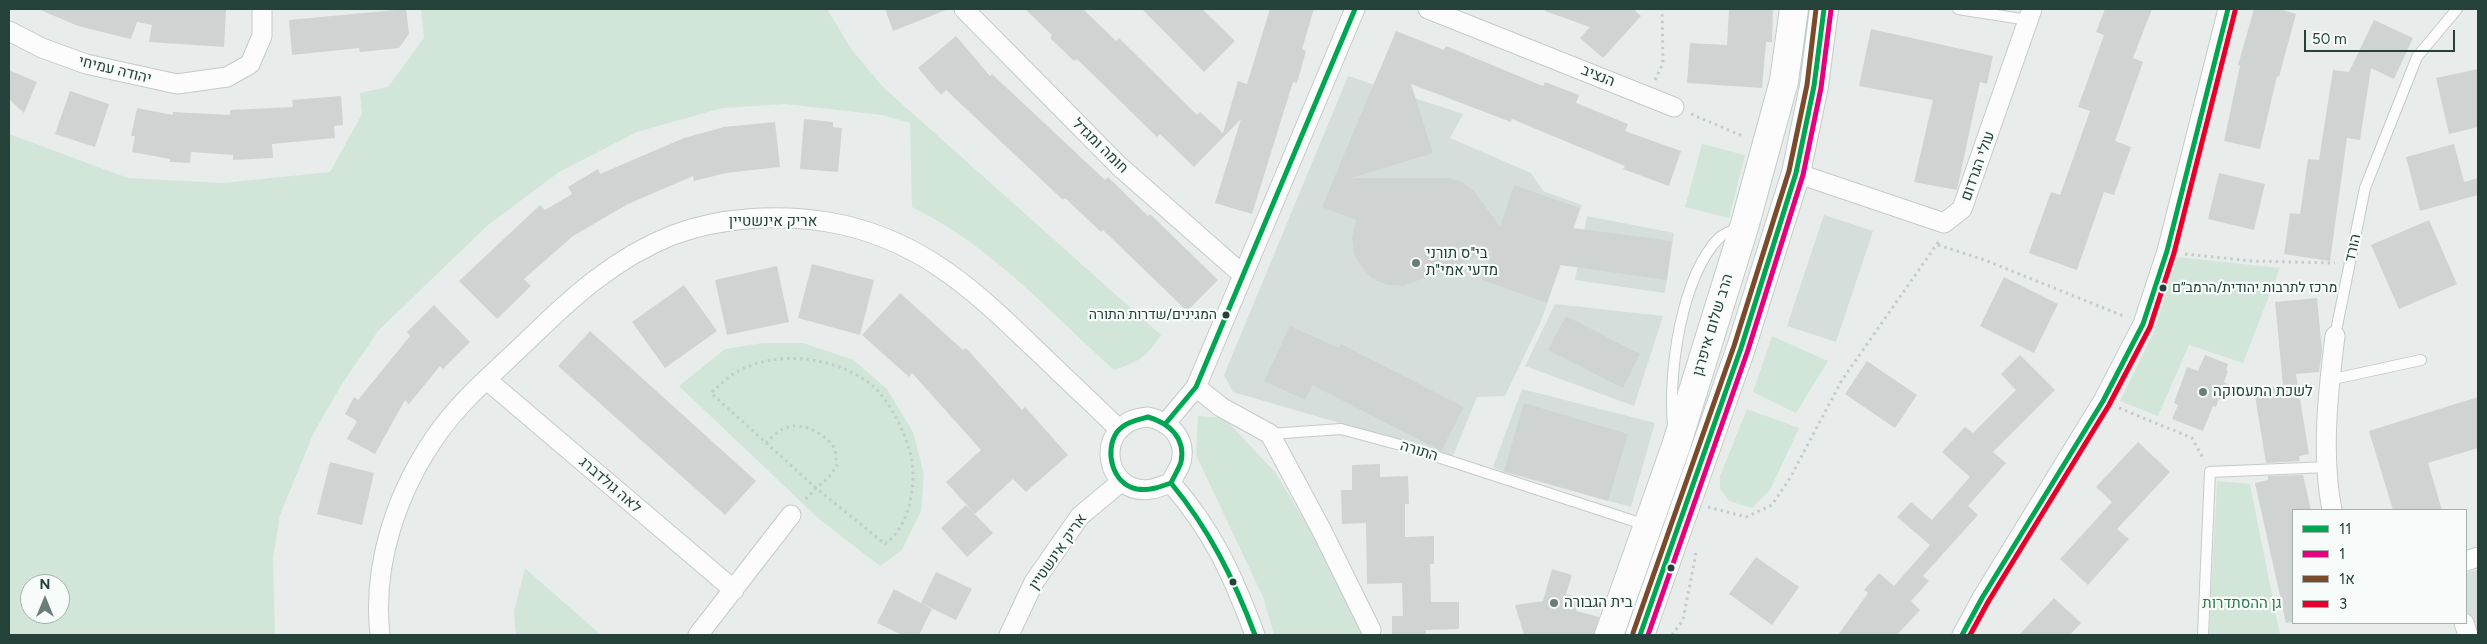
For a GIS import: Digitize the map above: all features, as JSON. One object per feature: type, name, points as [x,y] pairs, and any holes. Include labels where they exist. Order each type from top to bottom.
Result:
[{"type":"main road","name":"הרב שלום איפרגן","points":[[1609,635],[1676,446],[1768,146],[1784,81],[1794,9]]},
{"type":"main road","name":"הרב שלום איפרגן","points":[[1640,635],[1740,348],[1796,173],[1814,86],[1824,9]]},
{"type":"street","name":"יהודה עמיחי","points":[[9,31],[42,48],[86,64],[177,84],[227,77],[250,64],[262,36],[262,9]]},
{"type":"street","name":"חומה ומגדל","points":[[964,9],[1119,166],[1243,275]]},
{"type":"street","points":[[1166,423],[1196,387],[1355,9]]},
{"type":"street","name":"הנציב","points":[[1428,9],[1674,108]]},
{"type":"street","points":[[1962,635],[1982,598],[2103,401],[2143,324],[2167,251],[2228,9]]},
{"type":"street","name":"עולי הגרדום","points":[[1944,223],[1962,209],[2030,15]]},
{"type":"street","points":[[1796,173],[1944,223]]},
{"type":"street","name":"אריק אינשטיין","points":[[380,635],[378,611],[382,566],[395,512],[414,472],[439,432],[487,380],[567,302],[605,271],[639,251],[673,235],[716,222],[794,219],[830,223],[868,233],[903,246],[945,269],[979,296],[1119,428]]},
{"type":"street","name":"הורד","points":[[2332,509],[2328,467],[2330,380],[2335,336]]},
{"type":"street","name":"לאה גולדברג","points":[[487,380],[734,590]]},
{"type":"street","points":[[1196,387],[1222,407],[1270,434],[1316,520],[1370,630]]},
{"type":"street","points":[[1148,417],[1166,423],[1175,432],[1182,451],[1181,462],[1171,483],[1152,489],[1141,489],[1122,481],[1114,472],[1110,461],[1109,449],[1119,428],[1137,418],[1148,417]]},
{"type":"street","name":"אריק אינשטיין","points":[[1009,635],[1034,582],[1080,516],[1122,481]]},
{"type":"street","points":[[1171,483],[1191,507],[1216,544],[1239,591],[1255,635]]},
{"type":"street","points":[[698,635],[790,515]]},
{"type":"lane","points":[[1958,9],[2030,15]]},
{"type":"lane","name":"הורד","points":[[2335,336],[2366,188],[2417,57],[2457,9]]},
{"type":"lane","points":[[2330,380],[2421,360]]},
{"type":"lane","name":"התורה","points":[[1270,434],[1341,429],[1404,446],[1647,525]]},
{"type":"lane","points":[[2203,635],[2210,472],[2328,467]]},
{"type":"path","points":[[1647,96],[1662,64],[1662,9]]},
{"type":"path","points":[[1674,108],[1768,146]]},
{"type":"path","points":[[1687,501],[1746,517],[1772,506],[1790,478],[1842,380],[1938,245],[1944,223]]},
{"type":"path","points":[[1938,245],[1982,259],[2143,324]]},
{"type":"path","points":[[2167,251],[2252,261],[2350,263]]},
{"type":"path","points":[[798,358],[827,364],[852,374],[872,385],[889,405],[904,436],[912,462],[911,496],[904,520],[895,537],[885,544],[816,488],[711,393],[735,373],[765,360],[798,358]]},
{"type":"path","points":[[2103,401],[2192,438],[2210,472]]},
{"type":"path","points":[[766,443],[773,435],[789,426],[808,427],[823,436],[834,450],[836,466],[828,478],[790,515]]},
{"type":"shaded area","name":"בי\"ס תורני מדעי אמי\"ת","points":[[1348,76],[1463,114],[1450,138],[1531,173],[1543,191],[1582,205],[1541,321],[1505,396],[1477,397],[1453,456],[1233,392],[1224,375]]},
{"type":"shaded area","points":[[1824,215],[1873,231],[1836,342],[1787,326]]},
{"type":"shaded area","points":[[1587,216],[1674,233],[1665,293],[1575,280]]},
{"type":"shaded area","points":[[1555,304],[1663,316],[1634,406],[1525,366]]},
{"type":"shaded area","points":[[1522,389],[1655,423],[1631,507],[1503,472],[1493,467]]},
{"type":"shaded area","points":[[2478,569],[2478,635],[2467,611],[2467,573]]},
{"type":"green space","points":[[421,9],[827,9],[852,50],[883,87],[1161,335],[1151,349],[1141,358],[1114,370],[1043,303],[993,260],[967,240],[912,207],[910,123],[882,115],[785,104],[722,108],[637,132],[559,172],[488,225],[379,330],[342,384],[314,432],[280,515],[273,558],[275,635],[9,635],[9,134],[128,178],[223,183],[330,172],[362,114],[360,93],[388,87],[424,38]]},
{"type":"green space","points":[[1702,144],[1745,155],[1729,218],[1685,207]]},
{"type":"green space","points":[[2177,257],[2280,268],[2243,363],[2189,345],[2158,416],[2120,401],[2154,332]]},
{"type":"green space","points":[[1772,336],[1828,361],[1796,413],[1753,392]]},
{"type":"green space","points":[[763,343],[803,343],[854,360],[887,389],[913,432],[924,474],[921,511],[902,550],[880,566],[819,519],[679,386],[725,349]]},
{"type":"green space","points":[[1747,409],[1799,428],[1770,490],[1752,508],[1729,501],[1720,489],[1720,476]]},
{"type":"green space","points":[[1198,416],[1224,418],[1275,472],[1309,528],[1365,635],[1274,635],[1263,597],[1196,455]]},
{"type":"green space","name":"גן ההסתדרות","points":[[2217,481],[2250,484],[2280,635],[2209,635]]},
{"type":"green space","points":[[525,568],[601,635],[516,635],[514,612]]},
{"type":"building","points":[[38,9],[226,10],[224,47],[149,42],[152,25],[137,22],[131,39],[78,26]]},
{"type":"building","points":[[406,9],[409,34],[399,48],[360,52],[359,48],[292,55],[289,20]]},
{"type":"building","points":[[885,9],[946,9],[946,10],[893,31]]},
{"type":"building","points":[[1025,9],[1083,9],[1116,41],[1119,38],[1197,115],[1200,112],[1223,133],[1238,81],[1247,84],[1270,9],[1314,9],[1302,49],[1306,51],[1297,83],[1293,82],[1252,214],[1215,203],[1241,119],[1194,167],[1160,134],[1157,137],[1077,59],[1074,61],[1050,38],[1052,35]]},
{"type":"building","points":[[1142,9],[1202,9],[1235,41],[1204,72]]},
{"type":"building","points":[[1545,9],[1633,9],[1641,16],[1603,58],[1580,38],[1590,27],[1545,11]]},
{"type":"building","points":[[1729,9],[1773,9],[1772,42],[1766,42],[1762,88],[1687,83],[1690,43],[1727,45]]},
{"type":"building","points":[[2105,9],[2152,9],[2133,58],[2143,62],[2115,141],[2131,147],[2114,195],[2104,192],[2077,270],[2029,253],[2051,192],[2060,195],[2090,111],[2078,107],[2104,35],[2096,32]]},
{"type":"building","points":[[2254,9],[2279,9],[2296,14],[2279,77],[2277,76],[2260,149],[2224,141],[2240,66],[2238,65]]},
{"type":"building","points":[[2374,20],[2413,38],[2394,79],[2371,68],[2360,140],[2347,138],[2330,261],[2284,254],[2290,213],[2300,214],[2308,159],[2319,160],[2333,70],[2349,72]]},
{"type":"building","points":[[1871,29],[1993,56],[1987,84],[1980,82],[1957,190],[1914,182],[1933,100],[1859,86]]},
{"type":"building","points":[[1396,31],[1444,50],[1446,46],[1543,86],[1545,82],[1579,95],[1576,103],[1628,124],[1625,131],[1681,151],[1669,186],[1623,169],[1625,166],[1512,119],[1511,122],[1411,84],[1433,153],[1351,178],[1450,178],[1464,183],[1475,192],[1500,227],[1514,185],[1580,208],[1573,228],[1672,241],[1667,280],[1560,265],[1547,303],[1482,280],[1492,250],[1404,286],[1388,285],[1373,279],[1362,268],[1354,254],[1352,237],[1356,220],[1322,207]]},
{"type":"building","points":[[956,36],[990,76],[992,74],[1105,180],[1108,177],[1148,216],[1150,214],[1218,280],[1187,311],[1103,230],[1101,232],[1065,198],[1063,200],[946,90],[941,95],[918,68]]},
{"type":"building","points":[[2478,69],[2478,127],[2449,134],[2436,78]]},
{"type":"building","points":[[9,70],[37,82],[24,113],[9,99]]},
{"type":"building","points":[[70,91],[109,104],[95,147],[55,134]]},
{"type":"building","points":[[341,96],[343,125],[334,126],[335,138],[272,144],[273,158],[233,160],[233,155],[191,152],[190,163],[170,162],[170,159],[132,152],[135,136],[131,136],[137,108],[173,115],[173,112],[230,115],[230,110],[293,107],[292,100]]},
{"type":"building","points":[[804,119],[833,122],[833,127],[842,128],[838,172],[800,169]]},
{"type":"building","points":[[775,122],[780,167],[726,173],[694,181],[693,176],[628,204],[573,236],[524,279],[531,286],[497,319],[459,281],[540,205],[545,210],[572,194],[568,187],[598,169],[600,174],[684,138],[724,127]]},
{"type":"building","points":[[2454,144],[2464,182],[2478,178],[2478,195],[2420,211],[2406,157]]},
{"type":"building","points":[[2219,173],[2265,184],[2254,230],[2208,219]]},
{"type":"building","points":[[2429,220],[2457,284],[2399,309],[2371,245]]},
{"type":"building","points":[[812,264],[874,280],[860,335],[798,318]]},
{"type":"building","points":[[777,266],[789,322],[727,335],[715,280]]},
{"type":"building","points":[[2004,277],[2058,304],[2034,353],[1980,326]]},
{"type":"building","points":[[684,285],[717,331],[665,368],[632,322]]},
{"type":"building","points":[[900,293],[963,350],[966,348],[1022,410],[1025,407],[1068,455],[1026,492],[1013,479],[975,514],[946,482],[981,450],[912,373],[909,377],[862,335]]},
{"type":"building","points":[[2317,298],[2322,350],[2319,372],[2296,374],[2309,454],[2299,456],[2300,461],[2266,463],[2254,390],[2283,385],[2275,302]]},
{"type":"building","points":[[434,305],[470,342],[443,369],[440,366],[409,404],[405,400],[375,454],[347,439],[357,421],[345,414],[354,397],[358,400],[410,336],[407,332]]},
{"type":"building","points":[[1566,316],[1640,354],[1623,388],[1548,350]]},
{"type":"building","points":[[1290,326],[1339,348],[1341,344],[1464,407],[1441,451],[1312,385],[1305,400],[1264,381]]},
{"type":"building","points":[[590,331],[756,481],[725,515],[558,366]]},
{"type":"building","points":[[2020,355],[2055,390],[1993,452],[2006,463],[1968,506],[1978,515],[1923,576],[1929,581],[1911,601],[1920,610],[1897,635],[1838,635],[1868,593],[1864,590],[1879,573],[1894,586],[1930,545],[1897,517],[1911,502],[1932,520],[1970,477],[1942,452],[1965,427],[1973,433],[2016,390],[2001,374]]},
{"type":"building","name":"לשכת התעסוקה","points":[[2205,355],[2228,364],[2226,370],[2228,371],[2224,382],[2230,385],[2224,401],[2219,399],[2216,407],[2213,406],[2203,431],[2172,419],[2178,405],[2174,403],[2187,367],[2198,371]]},
{"type":"building","points":[[1867,361],[1917,395],[1895,428],[1845,394]]},
{"type":"building","points":[[2478,397],[2478,448],[2428,463],[2442,509],[2393,509],[2369,431]]},
{"type":"building","points":[[1524,403],[1628,434],[1608,501],[1504,471]]},
{"type":"building","points":[[2138,442],[2170,472],[2117,529],[2129,539],[2088,585],[2060,559],[2112,502],[2096,487]]},
{"type":"building","points":[[330,462],[374,473],[362,525],[317,514]]},
{"type":"building","points":[[1380,464],[1380,477],[1408,476],[1409,504],[1405,504],[1405,537],[1434,536],[1434,564],[1430,564],[1431,602],[1459,602],[1459,629],[1426,630],[1426,635],[1392,635],[1392,616],[1403,616],[1402,583],[1367,584],[1366,523],[1342,524],[1341,490],[1352,490],[1352,465]]},
{"type":"building","points":[[2303,475],[2311,509],[2292,509],[2292,622],[2286,623],[2255,483],[2268,480],[2268,476]]},
{"type":"building","points":[[966,505],[993,533],[967,557],[941,528]]},
{"type":"building","points":[[1756,557],[1799,587],[1772,625],[1729,594]]},
{"type":"building","name":"בית הגבורה","points":[[1552,569],[1572,575],[1566,594],[1580,598],[1576,611],[1599,617],[1594,635],[1524,635],[1515,605],[1543,601]]},
{"type":"building","points":[[936,572],[972,589],[956,620],[921,603]]},
{"type":"building","points":[[894,589],[932,609],[919,635],[902,635],[877,623]]},
{"type":"building","points":[[2054,598],[2081,623],[2070,635],[2019,635]]},
{"type":"transit line","name":"11","points":[[1166,423],[1196,387],[1355,9]]},
{"type":"transit line","name":"1א","points":[[1633,633],[1734,346],[1789,171],[1807,85],[1816,9]]},
{"type":"transit line","name":"11","points":[[1640,635],[1741,348],[1796,173],[1814,86],[1824,9]]},
{"type":"transit line","name":"11","points":[[1962,635],[1982,598],[2103,401],[2143,324],[2167,251],[2228,9]]},
{"type":"transit line","name":"1","points":[[1648,635],[1748,350],[1803,175],[1821,88],[1831,10]]},
{"type":"transit line","name":"3","points":[[1970,635],[1988,602],[2109,405],[2150,327],[2174,253],[2235,11]]},
{"type":"transit line","name":"11","points":[[1148,417],[1163,423],[1174,433],[1181,446],[1181,462],[1171,483],[1150,489],[1137,489],[1128,486],[1116,474],[1111,457],[1111,448],[1113,440],[1120,429],[1131,422],[1148,417]]},
{"type":"transit line","name":"11","points":[[1171,483],[1185,500],[1219,555],[1255,635]]},
{"type":"place","name":"בי\"ס תורני מדעי אמי\"ת","points":[[1416,263]]},
{"type":"place","name":"מרכז לתרבות יהודית/הרמב״ם","points":[[2163,288]]},
{"type":"place","name":"המגינים/שדרות התורה","points":[[1226,315]]},
{"type":"place","name":"לשכת התעסוקה","points":[[2203,392]]},
{"type":"place","name":"בית הגבורה","points":[[1554,603]]}]
